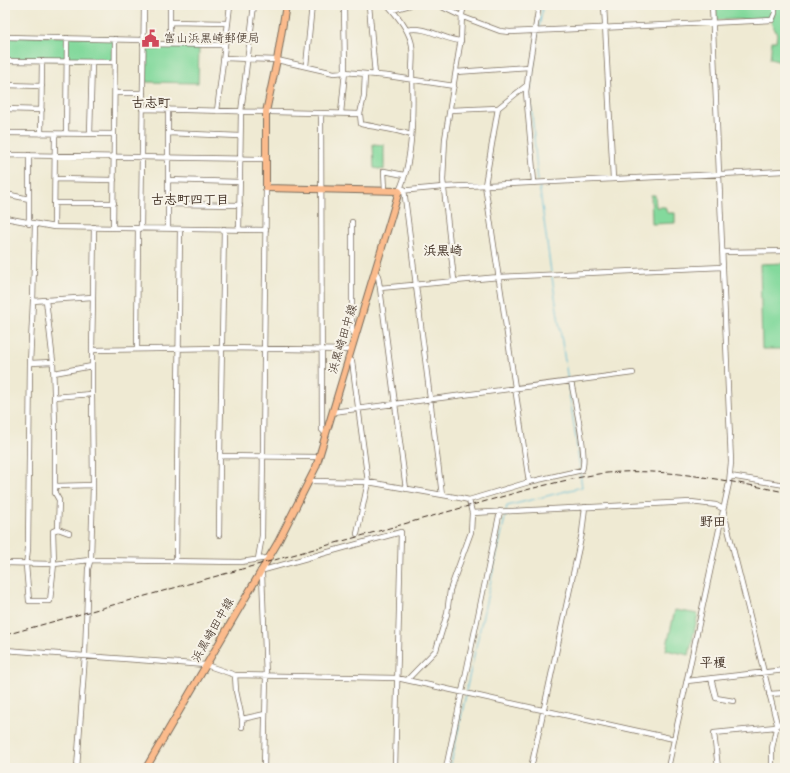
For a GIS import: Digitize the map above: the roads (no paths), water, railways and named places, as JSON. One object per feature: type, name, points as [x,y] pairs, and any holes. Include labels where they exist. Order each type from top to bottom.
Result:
[{"type":"main road","points":[[286,5],[277,60],[266,112],[266,188],[402,190]]},
{"type":"main road","name":"浜黒崎田中線","points":[[146,768],[260,571],[310,481],[319,457],[355,335],[402,190]]},
{"type":"street","points":[[137,349],[144,5]]},
{"type":"street","points":[[170,5],[170,44]]},
{"type":"street","points":[[217,111],[225,58],[225,45],[230,5]]},
{"type":"street","points":[[239,230],[241,112],[254,5]]},
{"type":"street","points":[[306,66],[312,5]]},
{"type":"street","points":[[341,113],[345,72],[344,5]]},
{"type":"street","points":[[369,5],[375,74]]},
{"type":"street","points":[[388,5],[407,30],[412,43],[413,79],[411,135],[402,190],[416,284],[442,495]]},
{"type":"street","points":[[392,10],[410,5]]},
{"type":"street","points":[[440,5],[463,17],[500,30],[605,28],[772,20],[775,13],[775,5]]},
{"type":"street","points":[[454,280],[443,187],[446,139],[461,41],[462,14],[464,5]]},
{"type":"street","points":[[534,182],[526,92],[539,5]]},
{"type":"street","points":[[604,5],[613,179]]},
{"type":"street","points":[[668,768],[730,476],[720,173],[712,5]]},
{"type":"street","points":[[170,22],[228,23]]},
{"type":"street","points":[[407,30],[424,30],[453,41],[461,41]]},
{"type":"street","points":[[5,37],[116,38],[170,44],[225,45]]},
{"type":"street","points":[[66,134],[67,38]]},
{"type":"street","points":[[113,228],[116,38]]},
{"type":"street","points":[[225,58],[277,60],[334,73],[345,72],[375,74],[454,86]]},
{"type":"street","points":[[5,61],[115,62]]},
{"type":"street","points":[[41,134],[42,61]]},
{"type":"street","points":[[90,134],[92,62]]},
{"type":"street","points":[[456,72],[529,67]]},
{"type":"street","points":[[365,74],[364,96],[360,114],[361,124],[375,128],[394,128],[411,135]]},
{"type":"street","points":[[5,85],[42,86]]},
{"type":"street","points":[[450,110],[498,108],[527,85]]},
{"type":"street","points":[[115,93],[143,93]]},
{"type":"street","points":[[498,108],[485,185],[529,482]]},
{"type":"street","points":[[5,109],[42,110]]},
{"type":"street","points":[[142,109],[360,114]]},
{"type":"street","points":[[168,109],[168,228]]},
{"type":"street","points":[[321,113],[320,189],[322,430],[326,434]]},
{"type":"street","points":[[5,133],[114,134]]},
{"type":"street","points":[[168,133],[240,136]]},
{"type":"street","points":[[54,227],[55,134]]},
{"type":"street","points":[[29,199],[5,193],[6,155],[265,159]]},
{"type":"street","points":[[29,155],[29,224]]},
{"type":"street","points":[[384,190],[384,171],[404,175]]},
{"type":"street","points":[[402,190],[534,182],[785,171]]},
{"type":"street","points":[[55,179],[114,180]]},
{"type":"street","points":[[168,180],[240,182]]},
{"type":"street","points":[[258,559],[262,536],[266,188]]},
{"type":"street","points":[[54,203],[114,203]]},
{"type":"street","points":[[168,204],[240,205]]},
{"type":"street","points":[[5,218],[29,224],[54,227],[266,230]]},
{"type":"street","points":[[352,222],[352,331],[355,335]]},
{"type":"street","points":[[35,224],[30,363],[28,549],[26,565],[30,600],[50,601],[54,564],[53,531],[58,529],[69,533]]},
{"type":"street","points":[[77,768],[85,655],[93,485],[92,350],[94,227]]},
{"type":"street","points":[[176,561],[177,349],[180,229]]},
{"type":"street","points":[[219,535],[224,229]]},
{"type":"street","points":[[723,252],[785,251]]},
{"type":"street","points":[[380,288],[499,277],[723,267]]},
{"type":"street","points":[[375,271],[378,276],[380,288],[406,488]]},
{"type":"street","points":[[32,301],[93,297]]},
{"type":"street","points":[[46,300],[54,373],[55,493],[60,500],[58,529]]},
{"type":"street","points":[[92,350],[222,348],[351,350]]},
{"type":"street","points":[[348,358],[352,361],[368,482],[357,534]]},
{"type":"street","points":[[30,363],[53,362]]},
{"type":"street","points":[[54,373],[92,366]]},
{"type":"street","points":[[333,412],[632,373]]},
{"type":"street","points":[[310,481],[368,482],[469,500],[529,482],[582,470],[584,466],[572,381]]},
{"type":"street","points":[[54,397],[92,394]]},
{"type":"street","points":[[220,456],[319,457]]},
{"type":"street","points":[[730,476],[785,485]]},
{"type":"street","points":[[56,486],[93,485]]},
{"type":"street","points":[[407,680],[436,650],[447,614],[450,590],[470,532],[472,513],[469,500]]},
{"type":"street","points":[[472,513],[691,502],[716,505],[723,509],[764,671],[776,726],[772,768],[763,768]]},
{"type":"street","points":[[531,768],[582,533],[585,507]]},
{"type":"street","points":[[446,768],[500,511]]},
{"type":"street","points":[[264,768],[266,676],[262,574],[260,571],[401,532],[395,768]]},
{"type":"street","points":[[5,563],[26,565],[90,560],[240,562],[267,558]]},
{"type":"street","points":[[5,650],[206,665],[235,675],[397,678],[674,739]]},
{"type":"street","points":[[687,681],[764,671],[785,670]]},
{"type":"street","points":[[235,675],[242,727]]},
{"type":"street","points":[[711,678],[716,698],[734,701]]},
{"type":"street","points":[[769,694],[785,693]]},
{"type":"street","points":[[242,719],[265,714]]},
{"type":"street","points":[[718,768],[714,733],[785,724]]},
{"type":"waterway","points":[[539,28],[543,5]]},
{"type":"waterway","points":[[538,33],[530,93],[538,181]]},
{"type":"waterway","points":[[539,184],[551,272]]},
{"type":"waterway","points":[[552,277],[568,381]]},
{"type":"waterway","points":[[568,384],[580,468]]},
{"type":"waterway","points":[[506,510],[507,506],[582,487],[580,473]]},
{"type":"waterway","points":[[466,691],[506,513]]},
{"type":"waterway","points":[[450,768],[466,694]]},
{"type":"railway","points":[[5,635],[526,490],[598,474],[622,472],[669,473],[715,479],[785,492]]},
{"type":"place","name":"富山浜黒崎郵便局","points":[[151,38]]},
{"type":"district","name":"古志町","points":[[151,103]]},
{"type":"district","name":"古志町四丁目","points":[[190,200]]},
{"type":"district","name":"浜黒崎","points":[[443,251]]},
{"type":"district","name":"野田","points":[[713,522]]},
{"type":"district","name":"平榎","points":[[713,663]]}]
